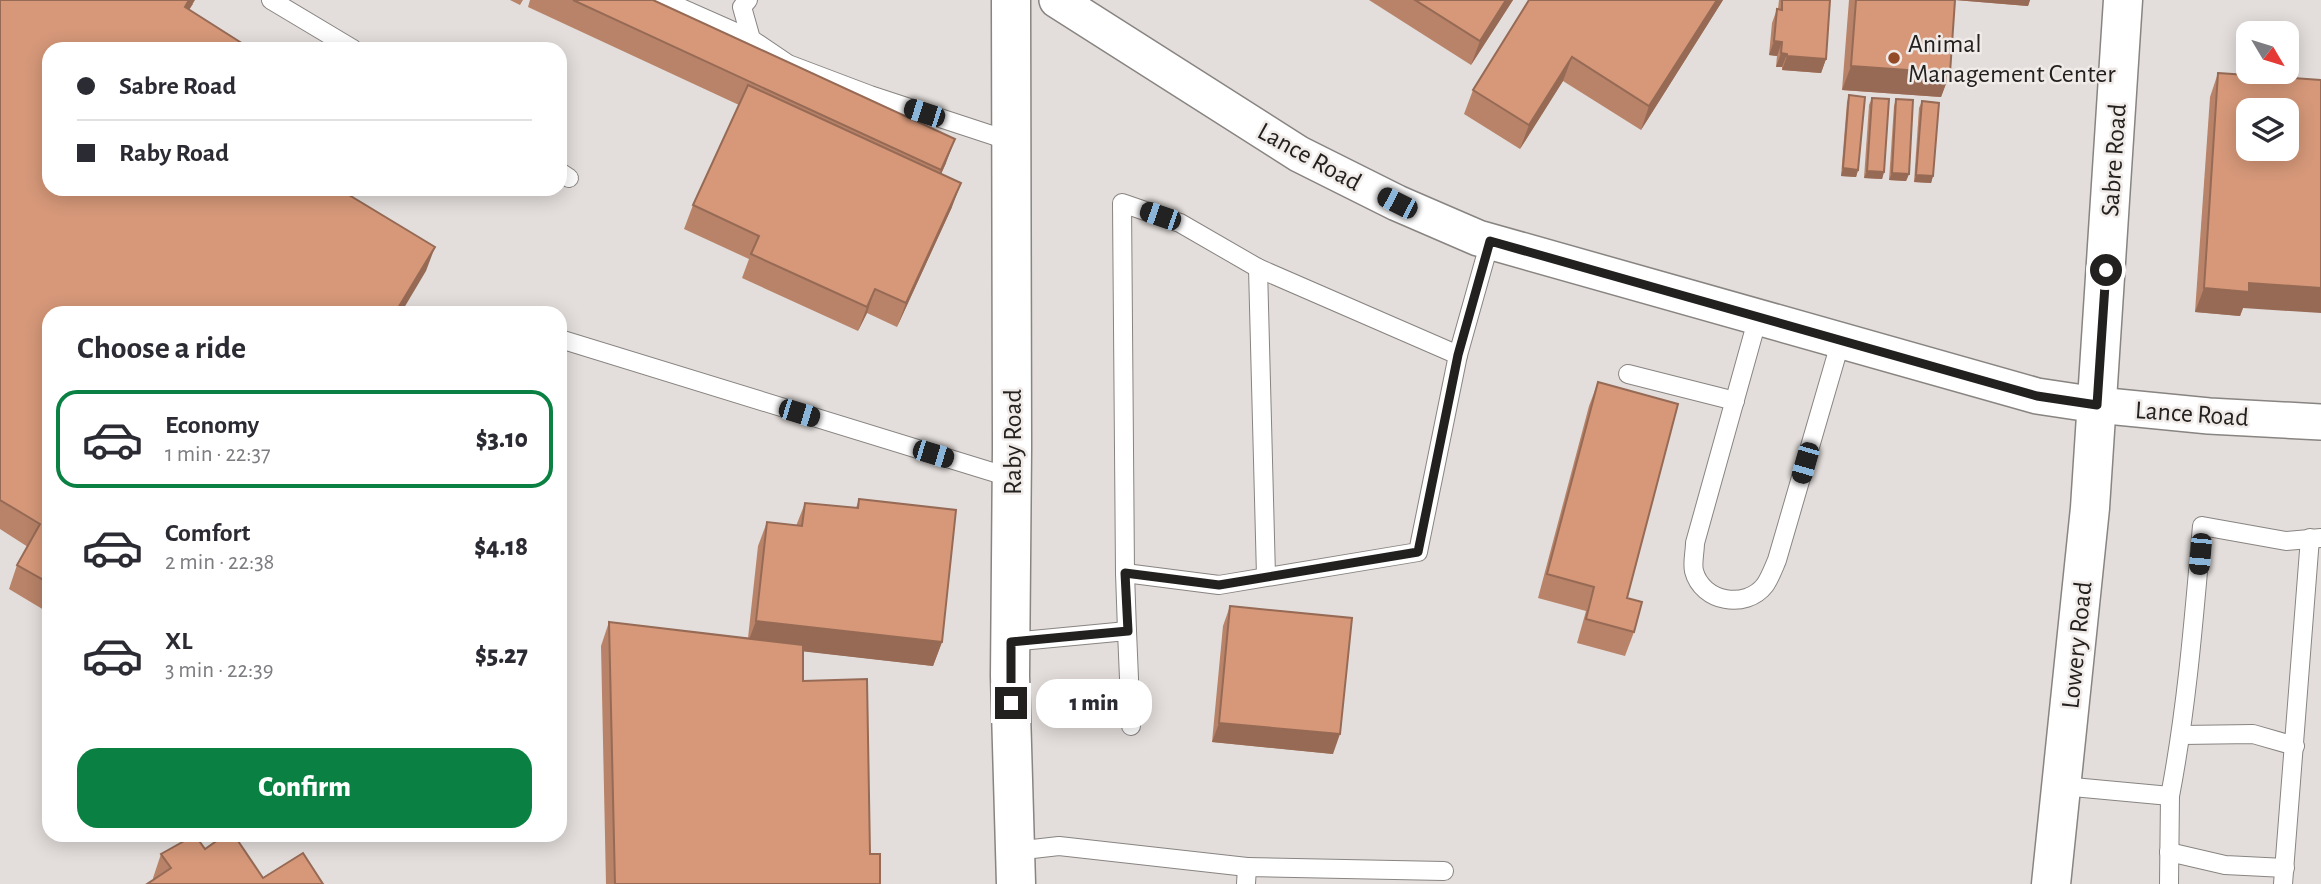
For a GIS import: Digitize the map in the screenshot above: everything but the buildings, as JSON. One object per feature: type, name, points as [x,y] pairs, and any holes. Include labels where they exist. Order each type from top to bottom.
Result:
[{"type":"street","name":"Raby Road","points":[[1011,0],[1011,642],[1015,868]]},
{"type":"street","name":"Lance Road","points":[[1057,0],[1299,154],[1397,203],[1490,241],[2037,396],[2209,416],[2321,422]]},
{"type":"street","name":"Sabre Road","points":[[2097,405],[2123,0]]},
{"type":"street","name":"Lowery Road","points":[[2051,884],[2090,508],[2097,405]]},
{"type":"lane","points":[[271,0],[341,42]]},
{"type":"lane","points":[[663,0],[751,39],[788,64],[870,95],[1010,141]]},
{"type":"lane","points":[[748,0],[741,7],[751,39]]},
{"type":"lane","points":[[1131,726],[1125,573],[1122,203],[1180,223],[1258,268],[1458,355]]},
{"type":"lane","points":[[1125,573],[1219,585],[1418,552],[1458,355],[1490,241]]},
{"type":"lane","points":[[1258,268],[1266,576]]},
{"type":"lane","points":[[1758,317],[1695,543],[1694,570],[1703,590],[1724,600],[1745,599],[1764,586],[1777,560],[1841,340]]},
{"type":"lane","points":[[567,342],[1012,478]]},
{"type":"lane","points":[[1628,374],[1735,401]]},
{"type":"lane","points":[[2169,852],[2284,876],[2315,538],[2286,541],[2202,526],[2182,735],[2170,796],[2169,852],[2169,884]]},
{"type":"lane","points":[[1011,642],[1128,631]]},
{"type":"lane","points":[[2182,735],[2253,734],[2295,746]]},
{"type":"lane","points":[[2062,786],[2170,796]]},
{"type":"lane","points":[[1015,868],[1059,846],[1246,876],[1444,871]]},
{"type":"place","name":"Animal Management Center","points":[[1894,58]]},
{"type":"route","points":[[1011,703],[1011,642],[1128,631],[1125,573],[1219,585],[1418,552],[1458,355],[1490,241],[2037,396],[2097,405],[2106,270]]}]
